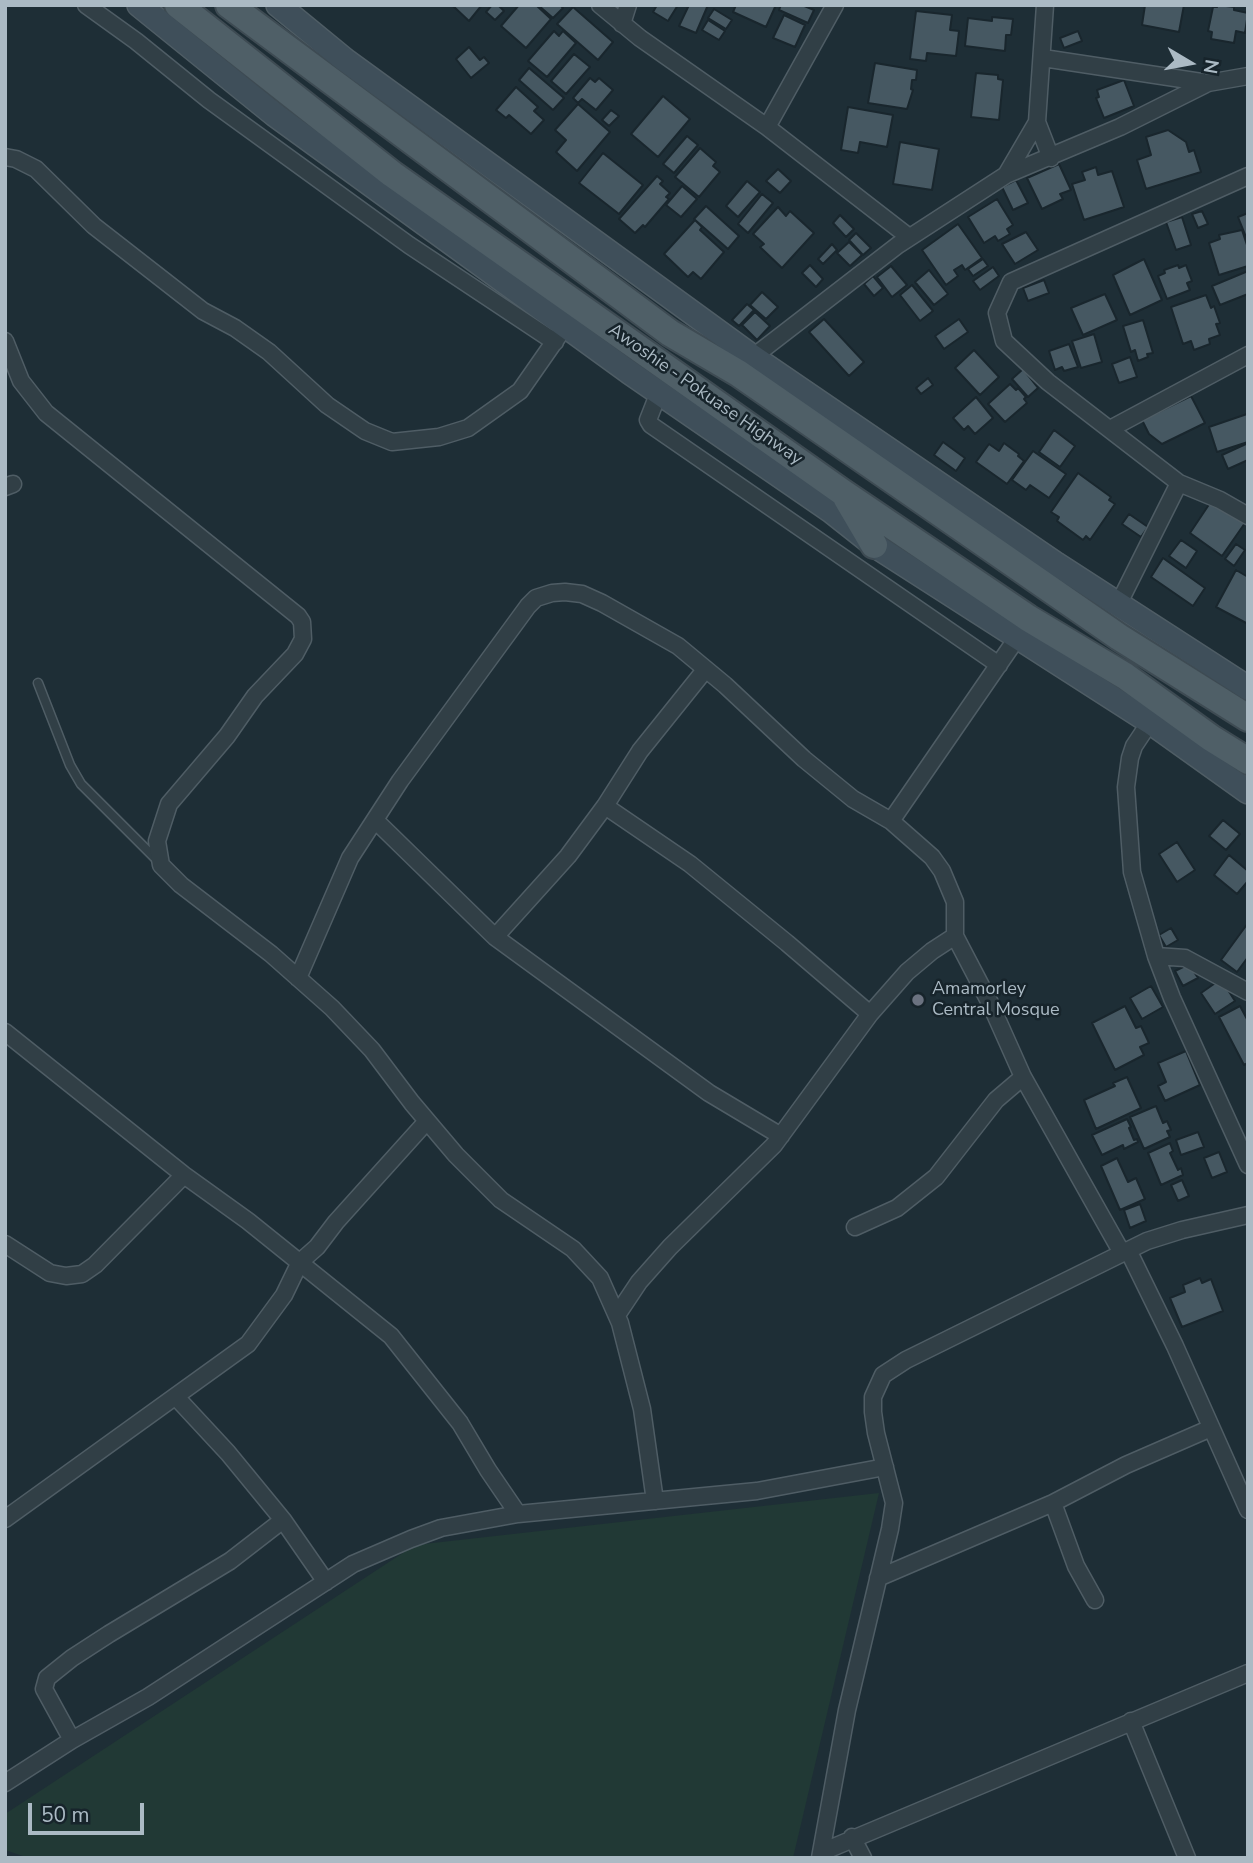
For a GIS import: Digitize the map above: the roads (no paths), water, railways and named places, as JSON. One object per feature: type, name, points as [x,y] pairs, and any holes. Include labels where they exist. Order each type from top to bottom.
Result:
[{"type":"main road","name":"Awoshie - Pokuase Highway","points":[[178,5],[392,174],[842,492],[1028,618],[1125,676],[1211,738],[1248,761]]},
{"type":"main road","name":"Awoshie - Pokuase Highway","points":[[229,5],[670,333],[738,373],[1119,637],[1248,718]]},
{"type":"main road","points":[[447,212],[471,184]]},
{"type":"main road","points":[[842,492],[874,545]]},
{"type":"street","points":[[86,5],[209,100],[408,245],[504,295]]},
{"type":"street","points":[[139,5],[275,116],[363,180],[504,295],[561,334],[659,392],[831,511],[874,545],[1150,722],[1248,792]]},
{"type":"street","points":[[278,5],[345,60],[753,358],[1056,564],[1248,688]]},
{"type":"street","points":[[600,5],[622,24],[767,127],[909,237]]},
{"type":"street","points":[[622,24],[628,5]]},
{"type":"street","points":[[767,127],[835,5]]},
{"type":"street","points":[[1045,5],[1037,122],[1051,158]]},
{"type":"street","points":[[1042,58],[1208,83]]},
{"type":"street","points":[[753,358],[909,237],[1006,175],[1120,127],[1208,83],[1248,76]]},
{"type":"street","points":[[1006,175],[1037,122]]},
{"type":"street","points":[[5,157],[16,159],[36,169],[94,226],[203,312],[235,328],[268,352],[327,405],[365,431],[392,442],[439,437],[468,428],[520,391],[561,334]]},
{"type":"street","points":[[1248,176],[1011,282],[997,313],[1004,341],[1048,382],[1179,483],[1220,500],[1248,516]]},
{"type":"street","points":[[344,198],[363,180]]},
{"type":"street","points":[[5,341],[21,381],[46,413],[298,616],[302,622],[303,639],[295,654],[255,696],[227,736],[169,804],[157,841],[162,865],[181,884],[271,954],[372,1049],[456,1155],[501,1200],[573,1249],[600,1278],[617,1315],[642,1409],[655,1501]]},
{"type":"street","points":[[1110,429],[1248,355]]},
{"type":"street","points":[[659,392],[648,420],[651,425],[999,665]]},
{"type":"street","points":[[1119,603],[1179,483]]},
{"type":"street","points":[[298,978],[350,858],[400,781],[536,598],[565,592],[582,594],[678,646],[734,693],[803,759],[853,799],[891,821],[932,857],[942,870],[955,902],[955,936],[990,1003],[1023,1077],[1125,1251],[1211,1427],[1248,1510]]},
{"type":"street","points":[[891,821],[1017,638]]},
{"type":"street","points":[[495,937],[568,856],[605,806],[640,751],[705,670]]},
{"type":"street","points":[[1150,722],[1134,746],[1126,787],[1132,872],[1156,956],[1248,1166]]},
{"type":"street","points":[[605,806],[690,864],[870,1014]]},
{"type":"street","points":[[374,820],[495,937],[709,1093],[781,1136]]},
{"type":"street","points":[[617,1315],[639,1282],[670,1247],[749,1171],[781,1136],[870,1014],[907,972],[955,936]]},
{"type":"street","points":[[1156,956],[1185,958],[1248,992]]},
{"type":"street","points":[[5,1032],[391,1336],[460,1423],[518,1514]]},
{"type":"street","points":[[855,1227],[897,1208],[936,1177],[996,1100],[1023,1077]]},
{"type":"street","points":[[5,1519],[248,1344],[284,1295],[300,1262],[317,1247],[336,1222],[427,1121]]},
{"type":"street","points":[[5,1244],[50,1273],[66,1276],[82,1274],[95,1265],[184,1175]]},
{"type":"street","points":[[821,1855],[847,1710],[894,1503],[873,1412],[873,1397],[883,1375],[906,1360],[1147,1241],[1248,1215]]},
{"type":"street","points":[[176,1397],[228,1453],[283,1520],[326,1582]]},
{"type":"street","points":[[878,1578],[1053,1503],[1126,1465],[1211,1427]]},
{"type":"street","points":[[5,1783],[72,1740],[148,1697],[353,1564],[441,1528],[518,1514],[757,1491],[885,1467]]},
{"type":"street","points":[[1053,1503],[1076,1566],[1095,1600]]},
{"type":"street","points":[[72,1740],[44,1689],[47,1678],[100,1640],[230,1561],[283,1520]]},
{"type":"street","points":[[821,1855],[852,1837],[1248,1673]]},
{"type":"street","points":[[1131,1721],[1187,1858]]},
{"type":"street","points":[[852,1837],[863,1858]]},
{"type":"lane","points":[[38,683],[70,765],[80,783],[162,865]]},
{"type":"place","name":"Amamorley Central Mosque","points":[[918,1000]]}]
